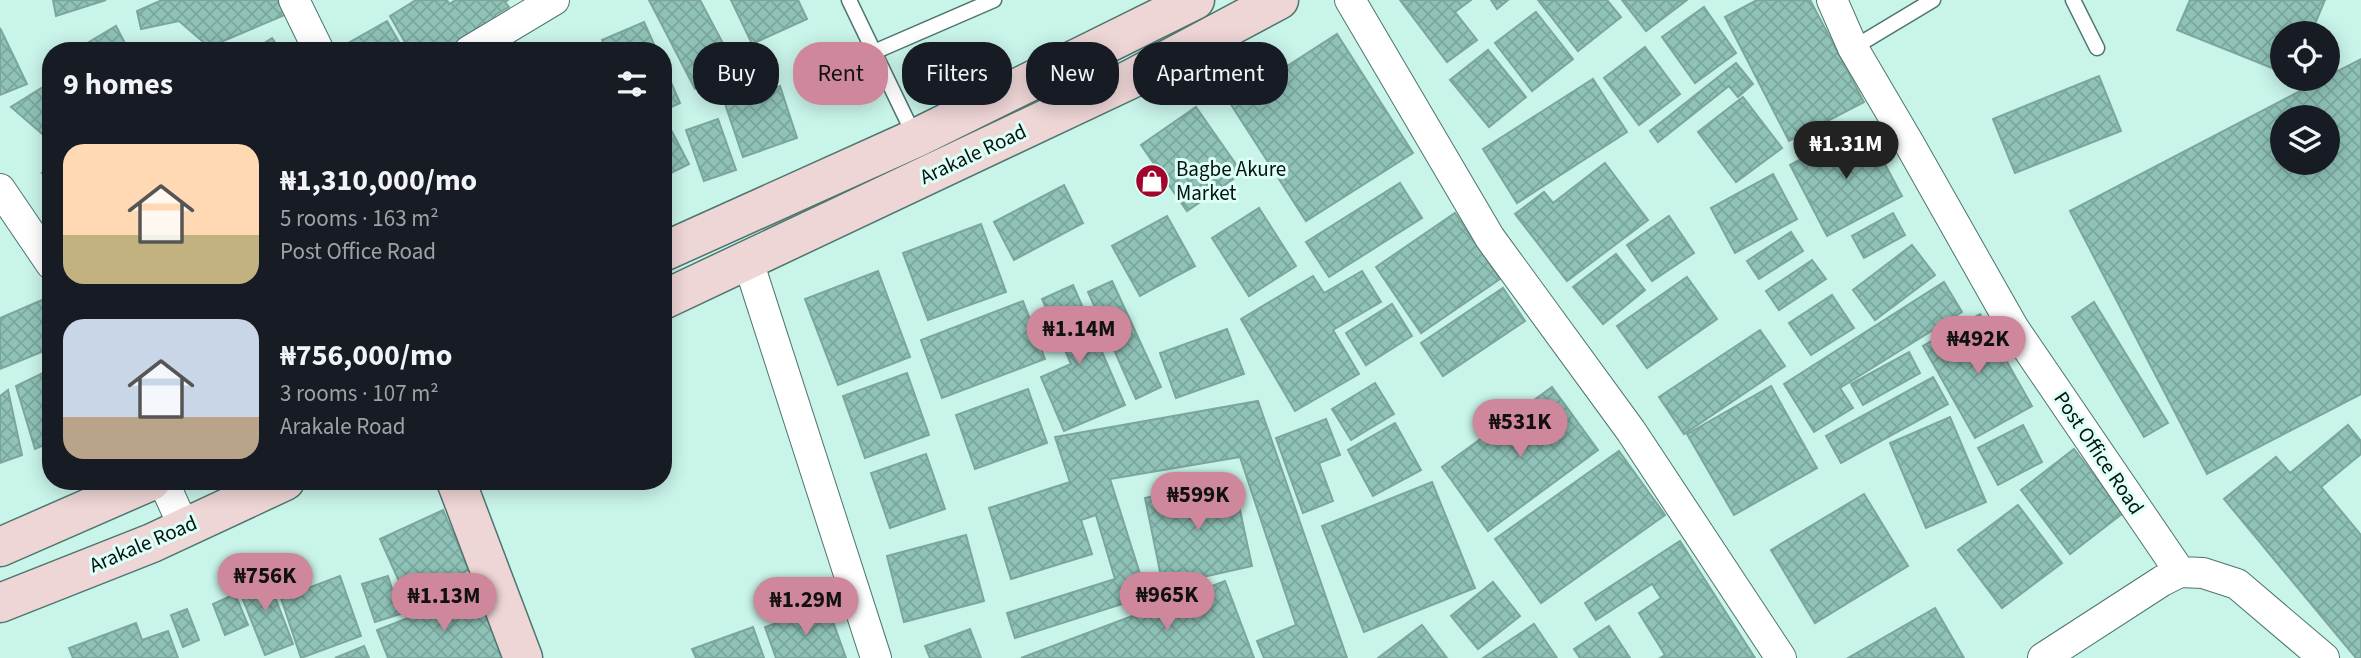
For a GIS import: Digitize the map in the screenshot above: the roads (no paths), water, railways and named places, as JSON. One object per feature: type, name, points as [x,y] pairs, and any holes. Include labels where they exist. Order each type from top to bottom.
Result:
[{"type":"main road","name":"Arakale Road","points":[[672,296],[1131,79],[1279,0]]},
{"type":"main road","name":"Arakale Road","points":[[672,248],[916,138],[1174,5]]},
{"type":"main road","points":[[0,547],[130,490]]},
{"type":"main road","name":"Arakale Road","points":[[0,603],[152,543],[265,490]]},
{"type":"main road","points":[[459,490],[523,658]]},
{"type":"street","points":[[294,0],[315,42]]},
{"type":"street","points":[[484,42],[554,0]]},
{"type":"street","points":[[1350,0],[1490,238],[1631,431],[1781,658]]},
{"type":"street","name":"Post Office Road","points":[[1832,0],[1853,48],[2013,327],[2180,572]]},
{"type":"street","points":[[0,188],[42,251]]},
{"type":"street","points":[[748,261],[876,658]]},
{"type":"street","points":[[167,490],[184,527]]},
{"type":"street","points":[[2043,658],[2180,572],[2203,573],[2237,584],[2323,658]]},
{"type":"lane","points":[[849,0],[869,42]]},
{"type":"lane","points":[[888,46],[994,0]]},
{"type":"lane","points":[[1853,48],[1933,0]]},
{"type":"lane","points":[[2073,0],[2097,48]]},
{"type":"lane","points":[[888,81],[916,138]]},
{"type":"place","name":"Bagbe Akure Market","points":[[1152,181]]}]
